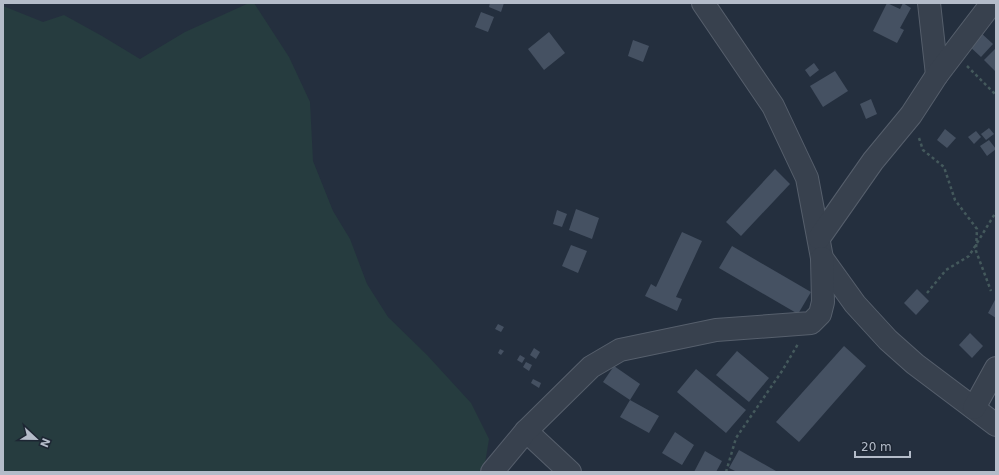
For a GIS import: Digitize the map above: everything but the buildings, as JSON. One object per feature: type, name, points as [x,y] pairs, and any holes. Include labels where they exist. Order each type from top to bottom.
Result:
[{"type":"street","points":[[492,472],[526,430],[591,367],[620,350],[716,330],[811,323],[820,314],[823,302],[820,248],[807,178],[773,106],[702,3]]},
{"type":"street","points":[[929,3],[937,75]]},
{"type":"street","points":[[820,248],[873,161],[911,115],[937,75],[992,3]]},
{"type":"street","points":[[820,248],[855,304],[888,340],[915,364],[996,425]]},
{"type":"street","points":[[974,408],[996,368]]},
{"type":"street","points":[[526,430],[570,472]]},
{"type":"path","points":[[954,53],[996,95]]},
{"type":"path","points":[[911,115],[923,150],[944,167],[955,200],[977,229],[976,251],[991,291]]},
{"type":"path","points":[[928,293],[946,270],[969,256],[996,212]]},
{"type":"path","points":[[726,472],[736,438],[782,371],[811,323]]},
{"type":"green space","points":[[249,3],[254,3],[289,57],[310,102],[313,161],[333,211],[350,239],[367,284],[388,317],[427,355],[471,403],[489,439],[485,463],[479,472],[3,472],[3,6],[43,22],[64,15],[140,59],[185,32]]}]
